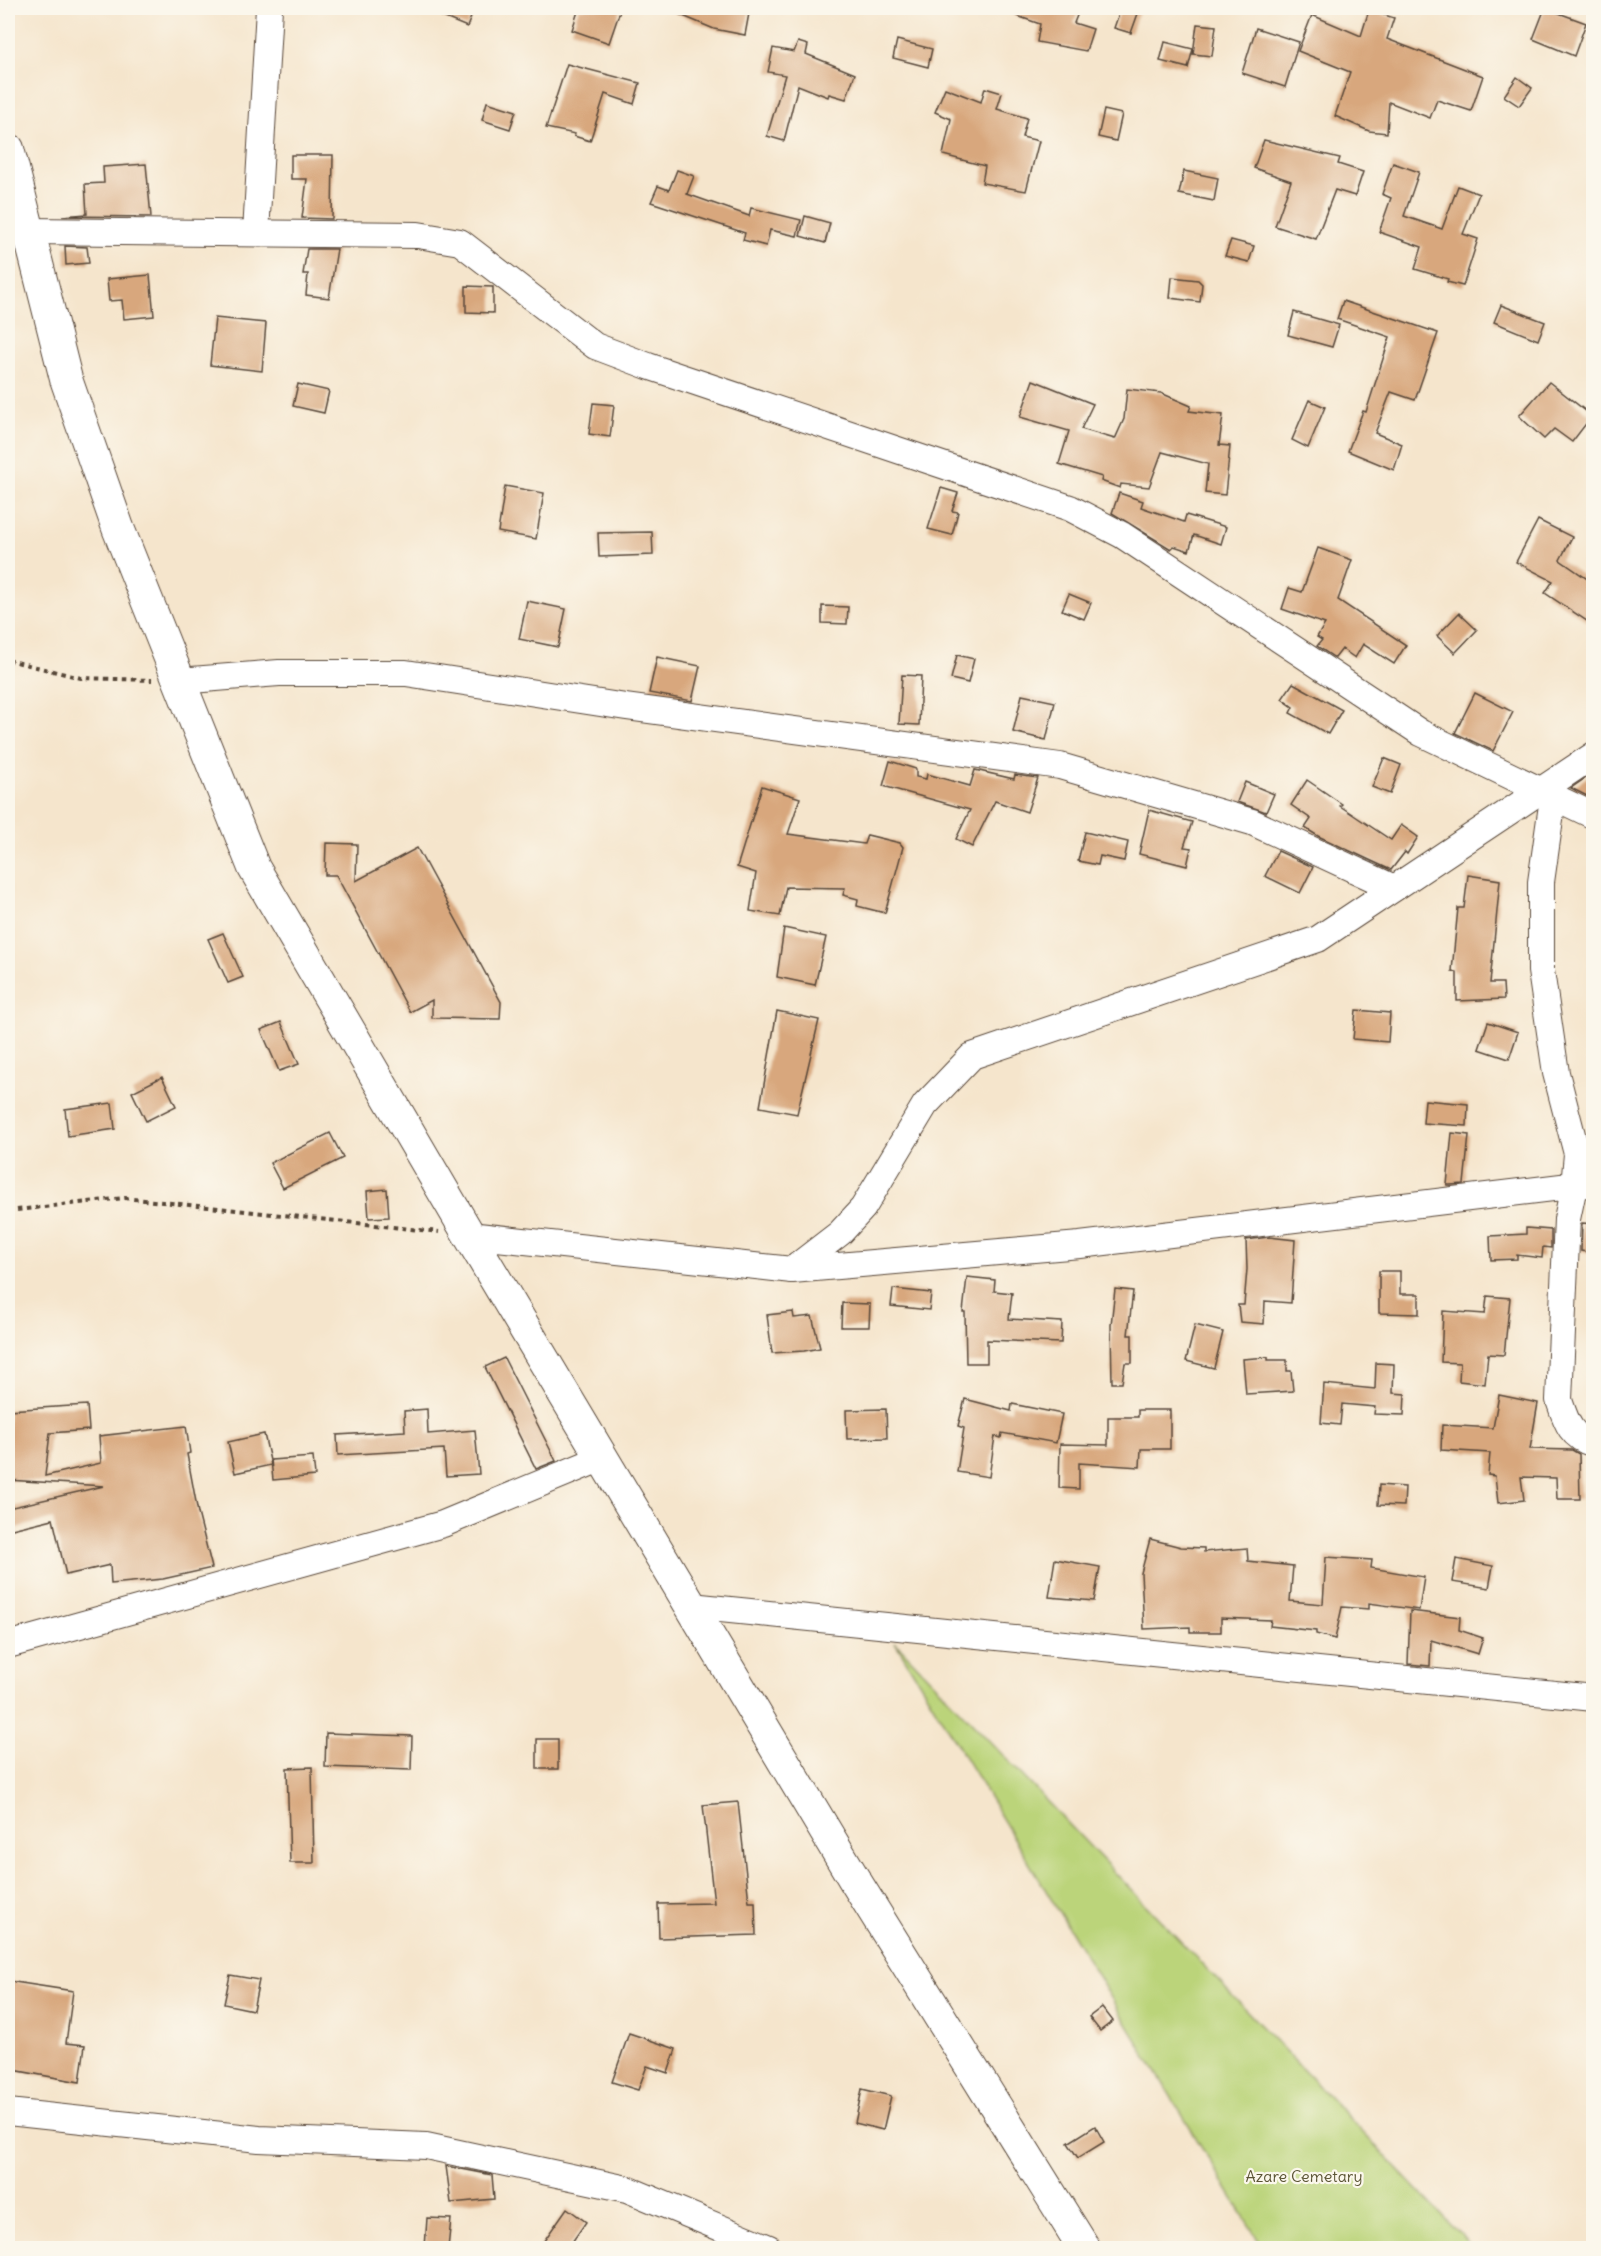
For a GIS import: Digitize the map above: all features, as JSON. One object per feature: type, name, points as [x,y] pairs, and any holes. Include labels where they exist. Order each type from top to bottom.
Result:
[{"type":"street","points":[[256,233],[269,8]]},
{"type":"street","points":[[8,149],[26,231],[66,379],[118,528],[254,868],[469,1235],[860,1888],[1084,2248]]},
{"type":"street","points":[[26,231],[418,235],[460,243],[596,346],[648,366],[1070,508],[1122,535],[1421,733],[1593,816]]},
{"type":"street","points":[[179,681],[279,673],[406,673],[626,707],[1060,765],[1252,822],[1394,888]]},
{"type":"street","points":[[792,1270],[840,1233],[863,1208],[925,1105],[972,1056],[1318,939],[1394,888],[1546,795],[1593,755]]},
{"type":"street","points":[[1546,795],[1541,882],[1541,971],[1556,1073],[1584,1184],[1567,1219],[1559,1400],[1567,1426],[1581,1440],[1593,1444]]},
{"type":"street","points":[[469,1235],[792,1270],[1080,1245],[1584,1184]]},
{"type":"street","points":[[8,1645],[443,1524],[602,1458]]},
{"type":"street","points":[[691,1606],[1593,1698]]},
{"type":"street","points":[[8,2112],[259,2139],[426,2146],[627,2189],[769,2248]]},
{"type":"path","points":[[8,660],[81,678],[179,681]]},
{"type":"path","points":[[8,1211],[125,1198],[469,1235]]},
{"type":"green space","name":"Azare Cemetary","points":[[895,1642],[1473,2248],[1263,2248]]},
{"type":"building","points":[[421,8],[463,8],[473,12],[467,27]]},
{"type":"building","points":[[579,8],[621,8],[609,43],[572,30]]},
{"type":"building","points":[[664,8],[750,8],[745,35],[714,29]]},
{"type":"building","points":[[1000,8],[1080,8],[1074,23],[1093,29],[1086,51],[1037,42],[1040,24],[1000,10]]},
{"type":"building","points":[[1121,8],[1140,8],[1131,33],[1114,28]]},
{"type":"building","points":[[1545,8],[1586,23],[1574,56],[1533,39]]},
{"type":"building","points":[[1369,10],[1394,18],[1387,39],[1483,76],[1471,111],[1437,100],[1430,118],[1389,102],[1387,133],[1369,131],[1335,116],[1350,72],[1298,51],[1312,15],[1361,36]]},
{"type":"building","points":[[1197,24],[1216,26],[1212,56],[1193,54]]},
{"type":"building","points":[[1256,28],[1299,42],[1285,87],[1242,73]]},
{"type":"building","points":[[897,40],[932,49],[928,67],[893,58]]},
{"type":"building","points":[[798,42],[808,45],[806,54],[855,74],[846,99],[829,94],[828,97],[798,85],[784,141],[767,136],[785,75],[768,72],[773,48],[794,52]]},
{"type":"building","points":[[1165,42],[1193,49],[1188,68],[1160,61]]},
{"type":"building","points":[[567,64],[640,83],[634,104],[605,94],[590,141],[574,136],[575,134],[546,128]]},
{"type":"building","points":[[1517,77],[1532,88],[1519,106],[1504,96]]},
{"type":"building","points":[[945,88],[981,102],[985,88],[1002,93],[997,109],[1027,118],[1022,137],[1039,141],[1026,191],[982,183],[985,166],[943,155],[951,119],[935,112]]},
{"type":"building","points":[[487,102],[516,111],[510,129],[482,120]]},
{"type":"building","points":[[1104,110],[1122,114],[1116,141],[1098,137]]},
{"type":"building","points":[[1264,140],[1340,158],[1338,164],[1363,172],[1355,196],[1335,190],[1316,239],[1275,226],[1291,181],[1254,168]]},
{"type":"building","points":[[291,155],[333,155],[332,219],[302,218],[307,179],[291,179]]},
{"type":"building","points":[[1393,163],[1419,172],[1404,216],[1442,229],[1458,186],[1479,194],[1463,234],[1478,239],[1463,286],[1415,269],[1422,247],[1379,232],[1391,198],[1382,194]]},
{"type":"building","points":[[146,164],[151,217],[62,216],[87,214],[85,184],[104,183],[103,167]]},
{"type":"building","points":[[677,170],[694,176],[687,194],[749,216],[751,208],[801,220],[797,236],[770,230],[766,246],[743,240],[745,233],[651,202],[658,186],[669,190]]},
{"type":"building","points":[[1184,171],[1218,178],[1214,201],[1179,194]]},
{"type":"building","points":[[805,216],[830,223],[825,243],[800,236]]},
{"type":"building","points":[[1231,240],[1254,246],[1249,262],[1225,256]]},
{"type":"building","points":[[65,246],[87,247],[89,263],[66,265]]},
{"type":"building","points":[[307,249],[337,249],[329,298],[306,295],[308,274],[303,274]]},
{"type":"building","points":[[150,275],[154,316],[124,319],[122,300],[109,301],[107,279]]},
{"type":"building","points":[[1172,277],[1198,280],[1202,284],[1200,302],[1170,298]]},
{"type":"building","points":[[466,286],[493,287],[493,313],[466,312]]},
{"type":"building","points":[[1343,301],[1438,333],[1415,400],[1391,392],[1375,433],[1402,444],[1394,470],[1348,451],[1363,411],[1366,412],[1390,337],[1337,319]]},
{"type":"building","points":[[1501,305],[1545,322],[1538,340],[1494,322]]},
{"type":"building","points":[[1294,312],[1339,325],[1332,347],[1288,335]]},
{"type":"building","points":[[215,318],[266,323],[262,371],[210,365]]},
{"type":"building","points":[[1033,380],[1093,404],[1081,429],[1115,439],[1124,419],[1127,389],[1161,393],[1191,406],[1189,411],[1223,415],[1219,445],[1230,446],[1225,495],[1205,493],[1208,464],[1162,452],[1149,487],[1121,484],[1120,488],[1101,481],[1102,477],[1059,464],[1069,431],[1020,417]]},
{"type":"building","points":[[1549,382],[1592,416],[1572,442],[1554,429],[1544,439],[1519,416]]},
{"type":"building","points":[[298,384],[329,391],[324,413],[293,406]]},
{"type":"building","points":[[1309,400],[1325,407],[1308,448],[1292,440]]},
{"type":"building","points":[[593,403],[614,405],[610,437],[589,434]]},
{"type":"building","points":[[505,486],[544,493],[536,539],[498,532]]},
{"type":"building","points":[[941,488],[958,493],[952,511],[958,512],[952,535],[928,529]]},
{"type":"building","points":[[1119,493],[1143,501],[1141,507],[1184,522],[1186,515],[1226,527],[1221,544],[1194,535],[1189,551],[1174,546],[1171,549],[1112,513]]},
{"type":"building","points":[[1538,520],[1572,537],[1560,560],[1593,583],[1593,625],[1545,593],[1553,581],[1516,562]]},
{"type":"building","points":[[652,532],[653,555],[599,557],[598,533]]},
{"type":"building","points":[[1318,548],[1352,560],[1338,600],[1406,645],[1394,664],[1363,644],[1355,658],[1342,649],[1335,658],[1317,646],[1322,640],[1317,637],[1325,624],[1282,609],[1289,588],[1302,592]]},
{"type":"building","points":[[1069,594],[1091,603],[1084,619],[1062,610]]},
{"type":"building","points":[[527,601],[566,609],[558,647],[519,639]]},
{"type":"building","points":[[822,606],[848,607],[847,624],[822,623]]},
{"type":"building","points":[[1459,613],[1477,630],[1455,653],[1437,636]]},
{"type":"building","points":[[957,655],[974,659],[968,683],[951,679]]},
{"type":"building","points":[[657,657],[700,666],[692,701],[649,693]]},
{"type":"building","points":[[902,675],[921,676],[919,725],[899,724]]},
{"type":"building","points":[[1293,683],[1342,710],[1328,734],[1290,713],[1293,707],[1282,699]]},
{"type":"building","points":[[1475,693],[1513,712],[1493,751],[1455,733]]},
{"type":"building","points":[[1022,695],[1055,702],[1046,740],[1013,732]]},
{"type":"building","points":[[1384,758],[1401,765],[1390,794],[1372,787]]},
{"type":"building","points":[[890,761],[916,769],[916,777],[926,779],[927,774],[970,786],[975,770],[1014,779],[1015,775],[1038,778],[1027,812],[995,801],[972,847],[956,839],[970,810],[883,786]]},
{"type":"building","points":[[1593,773],[1593,799],[1571,788]]},
{"type":"building","points":[[1307,780],[1342,804],[1340,806],[1391,840],[1401,825],[1418,837],[1407,854],[1405,852],[1391,870],[1318,836],[1305,828],[1311,819],[1291,805]]},
{"type":"building","points":[[1245,782],[1274,794],[1266,812],[1237,802]]},
{"type":"building","points":[[762,786],[800,798],[788,834],[864,844],[867,835],[900,843],[903,847],[885,913],[857,906],[858,899],[843,895],[845,888],[786,887],[780,916],[750,911],[756,873],[737,867]]},
{"type":"building","points":[[1149,810],[1192,822],[1184,847],[1191,848],[1187,866],[1139,854]]},
{"type":"building","points":[[1085,832],[1128,842],[1124,861],[1100,856],[1098,865],[1078,861]]},
{"type":"building","points":[[326,843],[357,844],[356,881],[417,848],[501,1002],[500,1019],[432,1018],[432,1000],[410,1012],[336,875],[325,875]]},
{"type":"building","points":[[1278,851],[1313,867],[1300,893],[1265,876]]},
{"type":"building","points":[[1468,875],[1500,880],[1490,983],[1503,983],[1504,999],[1457,1001],[1457,972],[1452,971],[1458,908],[1464,908]]},
{"type":"building","points":[[784,928],[826,937],[815,985],[777,977]]},
{"type":"building","points":[[223,933],[243,977],[228,983],[208,939]]},
{"type":"building","points":[[1356,1010],[1390,1013],[1388,1042],[1353,1039]]},
{"type":"building","points":[[777,1011],[819,1020],[797,1114],[760,1107]]},
{"type":"building","points":[[281,1022],[299,1064],[279,1071],[261,1030]]},
{"type":"building","points":[[1488,1022],[1518,1032],[1509,1059],[1479,1049]]},
{"type":"building","points":[[162,1077],[176,1106],[146,1121],[132,1092]]},
{"type":"building","points":[[1425,1100],[1468,1104],[1467,1126],[1423,1123]]},
{"type":"building","points":[[112,1103],[115,1129],[68,1136],[65,1109]]},
{"type":"building","points":[[330,1133],[343,1158],[283,1188],[270,1163]]},
{"type":"building","points":[[1452,1133],[1469,1135],[1464,1184],[1447,1185]]},
{"type":"building","points":[[387,1189],[389,1217],[369,1218],[367,1191]]},
{"type":"building","points":[[1582,1223],[1593,1224],[1593,1253],[1581,1251]]},
{"type":"building","points":[[1526,1228],[1551,1230],[1551,1248],[1543,1247],[1542,1258],[1517,1255],[1517,1259],[1491,1260],[1490,1236],[1526,1234]]},
{"type":"building","points":[[1269,1237],[1295,1240],[1291,1303],[1265,1301],[1264,1324],[1240,1322],[1238,1305],[1244,1305],[1247,1269],[1246,1240]]},
{"type":"building","points":[[1379,1271],[1400,1271],[1400,1294],[1419,1294],[1419,1314],[1379,1313]]},
{"type":"building","points":[[967,1277],[995,1280],[994,1291],[1012,1293],[1009,1319],[1062,1322],[1061,1343],[987,1340],[987,1363],[966,1363],[965,1312],[963,1312]]},
{"type":"building","points":[[893,1289],[931,1293],[929,1310],[891,1306]]},
{"type":"building","points":[[1115,1289],[1133,1291],[1128,1335],[1132,1335],[1132,1363],[1125,1363],[1122,1383],[1112,1383],[1111,1325]]},
{"type":"building","points":[[1487,1296],[1510,1298],[1504,1355],[1488,1354],[1485,1384],[1459,1381],[1460,1363],[1441,1362],[1443,1311],[1485,1314]]},
{"type":"building","points":[[842,1303],[870,1304],[869,1327],[841,1327]]},
{"type":"building","points":[[793,1312],[794,1318],[812,1316],[820,1348],[772,1353],[767,1315]]},
{"type":"building","points":[[1195,1325],[1223,1332],[1214,1368],[1186,1361]]},
{"type":"building","points":[[1268,1357],[1268,1360],[1287,1360],[1287,1371],[1291,1371],[1293,1391],[1246,1394],[1243,1359]]},
{"type":"building","points":[[504,1358],[556,1461],[536,1469],[485,1367]]},
{"type":"building","points":[[1376,1363],[1394,1364],[1393,1393],[1405,1394],[1404,1415],[1374,1414],[1375,1407],[1342,1404],[1340,1425],[1321,1423],[1324,1384],[1375,1389]]},
{"type":"building","points":[[1499,1395],[1538,1403],[1530,1449],[1572,1450],[1579,1454],[1580,1499],[1557,1499],[1556,1478],[1521,1477],[1524,1500],[1498,1503],[1495,1476],[1488,1475],[1490,1453],[1441,1450],[1442,1425],[1493,1428]]},
{"type":"building","points":[[965,1399],[1011,1411],[1012,1404],[1062,1414],[1056,1443],[1002,1433],[1001,1438],[995,1436],[989,1477],[957,1472],[964,1428],[958,1426]]},
{"type":"building","points":[[87,1405],[89,1430],[50,1433],[45,1476],[101,1463],[99,1436],[186,1426],[190,1453],[187,1454],[198,1513],[212,1568],[163,1579],[111,1584],[110,1565],[66,1575],[53,1519],[8,1530],[8,1508],[104,1486],[8,1480],[8,1410]]},
{"type":"building","points":[[427,1409],[428,1434],[475,1430],[479,1474],[446,1476],[444,1449],[338,1455],[337,1435],[405,1431],[404,1411]]},
{"type":"building","points":[[886,1409],[887,1438],[847,1439],[846,1410]]},
{"type":"building","points":[[1138,1410],[1170,1410],[1170,1449],[1141,1449],[1140,1467],[1079,1463],[1079,1489],[1059,1488],[1060,1444],[1108,1445],[1108,1417],[1138,1417]]},
{"type":"building","points":[[264,1434],[271,1465],[235,1473],[228,1442]]},
{"type":"building","points":[[313,1457],[315,1476],[273,1480],[271,1460]]},
{"type":"building","points":[[1379,1485],[1405,1487],[1404,1506],[1378,1505]]},
{"type":"building","points":[[1150,1539],[1181,1547],[1204,1548],[1204,1552],[1247,1548],[1248,1561],[1293,1566],[1290,1601],[1323,1604],[1326,1557],[1372,1560],[1371,1568],[1424,1577],[1419,1610],[1369,1603],[1369,1609],[1342,1607],[1335,1639],[1316,1634],[1316,1631],[1270,1626],[1271,1620],[1221,1618],[1221,1632],[1190,1632],[1190,1627],[1144,1629],[1141,1573]]},
{"type":"building","points":[[1055,1559],[1100,1567],[1094,1601],[1049,1597]]},
{"type":"building","points":[[1456,1559],[1493,1566],[1489,1588],[1452,1582]]},
{"type":"building","points":[[1410,1611],[1460,1617],[1459,1630],[1483,1638],[1478,1654],[1431,1640],[1430,1666],[1408,1664]]},
{"type":"building","points":[[326,1733],[412,1736],[411,1770],[325,1767]]},
{"type":"building","points":[[537,1739],[558,1739],[558,1769],[537,1769]]},
{"type":"building","points":[[312,1767],[314,1863],[290,1863],[287,1768]]},
{"type":"building","points":[[738,1802],[749,1902],[755,1902],[756,1935],[659,1938],[658,1904],[714,1903],[703,1805]]},
{"type":"building","points":[[230,1975],[259,1980],[253,2010],[224,2004]]},
{"type":"building","points":[[8,1981],[73,1991],[66,2043],[85,2045],[80,2082],[8,2069]]},
{"type":"building","points":[[1102,2007],[1113,2021],[1100,2031],[1089,2017]]},
{"type":"building","points":[[629,2033],[676,2049],[668,2073],[647,2066],[638,2090],[612,2082]]},
{"type":"building","points":[[862,2089],[891,2096],[883,2130],[855,2123]]},
{"type":"building","points":[[1095,2126],[1104,2142],[1078,2158],[1068,2143]]},
{"type":"building","points":[[446,2166],[492,2175],[494,2199],[451,2203]]},
{"type":"building","points":[[567,2208],[586,2222],[568,2248],[539,2248]]},
{"type":"building","points":[[427,2218],[451,2219],[448,2248],[425,2248]]}]
